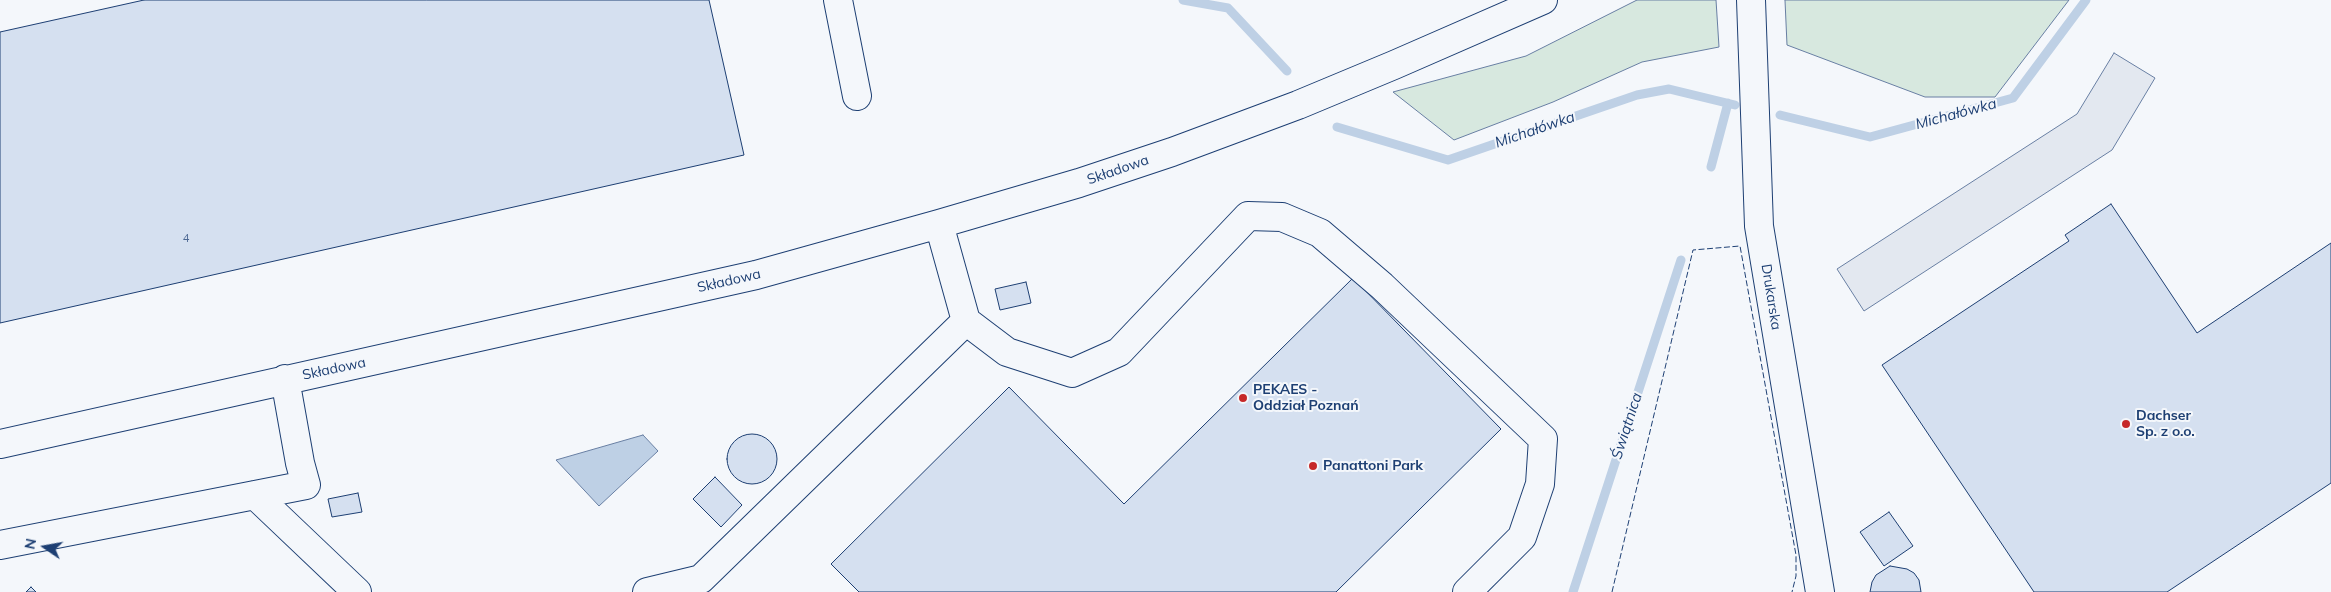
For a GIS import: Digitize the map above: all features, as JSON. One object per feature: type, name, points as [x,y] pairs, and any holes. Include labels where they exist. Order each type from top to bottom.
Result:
[{"type":"street","points":[[838,0],[857,96]]},
{"type":"street","name":"Składowa","points":[[0,444],[285,379],[756,276],[939,224],[1079,183],[1172,152],[1298,105],[1543,0]]},
{"type":"street","name":"Drukarska","points":[[1751,0],[1759,226],[1820,592]]},
{"type":"street","points":[[939,224],[966,321],[1007,352],[1072,373],[1119,352],[1248,216],[1282,217],[1320,233],[1382,286],[1543,439],[1540,484],[1522,537],[1468,592]]},
{"type":"street","points":[[649,592],[703,585],[966,321]]},
{"type":"street","points":[[0,545],[306,484],[300,463],[285,379]]},
{"type":"street","points":[[255,495],[357,592]]},
{"type":"shaded area","points":[[1637,0],[1716,0],[1719,47],[1642,62],[1553,102],[1454,140],[1393,92],[1526,56]]},
{"type":"shaded area","points":[[1785,0],[2069,0],[1995,97],[1925,97],[1787,45]]},
{"type":"shaded area","points":[[2114,53],[2155,78],[2112,150],[1864,311],[1837,269],[2077,114]]},
{"type":"water","points":[[643,435],[658,451],[599,506],[556,460]]},
{"type":"building","points":[[144,0],[709,0],[744,155],[0,323],[0,32]]},
{"type":"building","name":"Dachser Sp. z o.o.","points":[[2111,204],[2197,333],[2331,243],[2331,483],[2167,592],[2034,592],[1882,365],[2069,241],[2065,235]]},
{"type":"building","name":"Panattoni Park","points":[[1353,278],[1501,429],[1336,592],[859,592],[831,564],[1009,387],[1124,504]]},
{"type":"building","points":[[1026,282],[1031,303],[1000,310],[995,289]]},
{"type":"building","points":[[747,434],[757,434],[770,441],[777,454],[777,464],[770,477],[757,484],[747,484],[738,480],[731,473],[727,464],[727,454],[731,445],[738,438]]},
{"type":"building","points":[[715,477],[742,505],[721,527],[693,499]]},
{"type":"building","points":[[358,493],[362,512],[332,517],[328,499]]},
{"type":"building","points":[[1889,512],[1913,546],[1884,566],[1860,532]]},
{"type":"building","points":[[1890,566],[1907,569],[1914,573],[1919,580],[1921,592],[1870,592],[1876,575]]},
{"type":"building","points":[[31,587],[36,592],[26,592]]},
{"type":"waterway","name":"Michałówka","points":[[1183,0],[1228,8],[1287,71]]},
{"type":"waterway","name":"Michałówka","points":[[1780,115],[1870,137],[2013,98],[2086,0]]},
{"type":"waterway","name":"Michałówka","points":[[1337,127],[1448,160],[1637,95],[1669,89],[1735,105]]},
{"type":"waterway","name":"Świątnica","points":[[1711,167],[1728,103]]},
{"type":"waterway","name":"Świątnica","points":[[1573,592],[1681,260]]},
{"type":"fence","points":[[1612,592],[1693,250],[1740,246],[1796,555],[1796,576],[1792,592]]},
{"type":"place","name":"PEKAES - Oddział Poznań","points":[[1243,398]]},
{"type":"place","name":"Dachser Sp. z o.o.","points":[[2126,424]]},
{"type":"place","name":"Panattoni Park","points":[[1313,466]]}]
